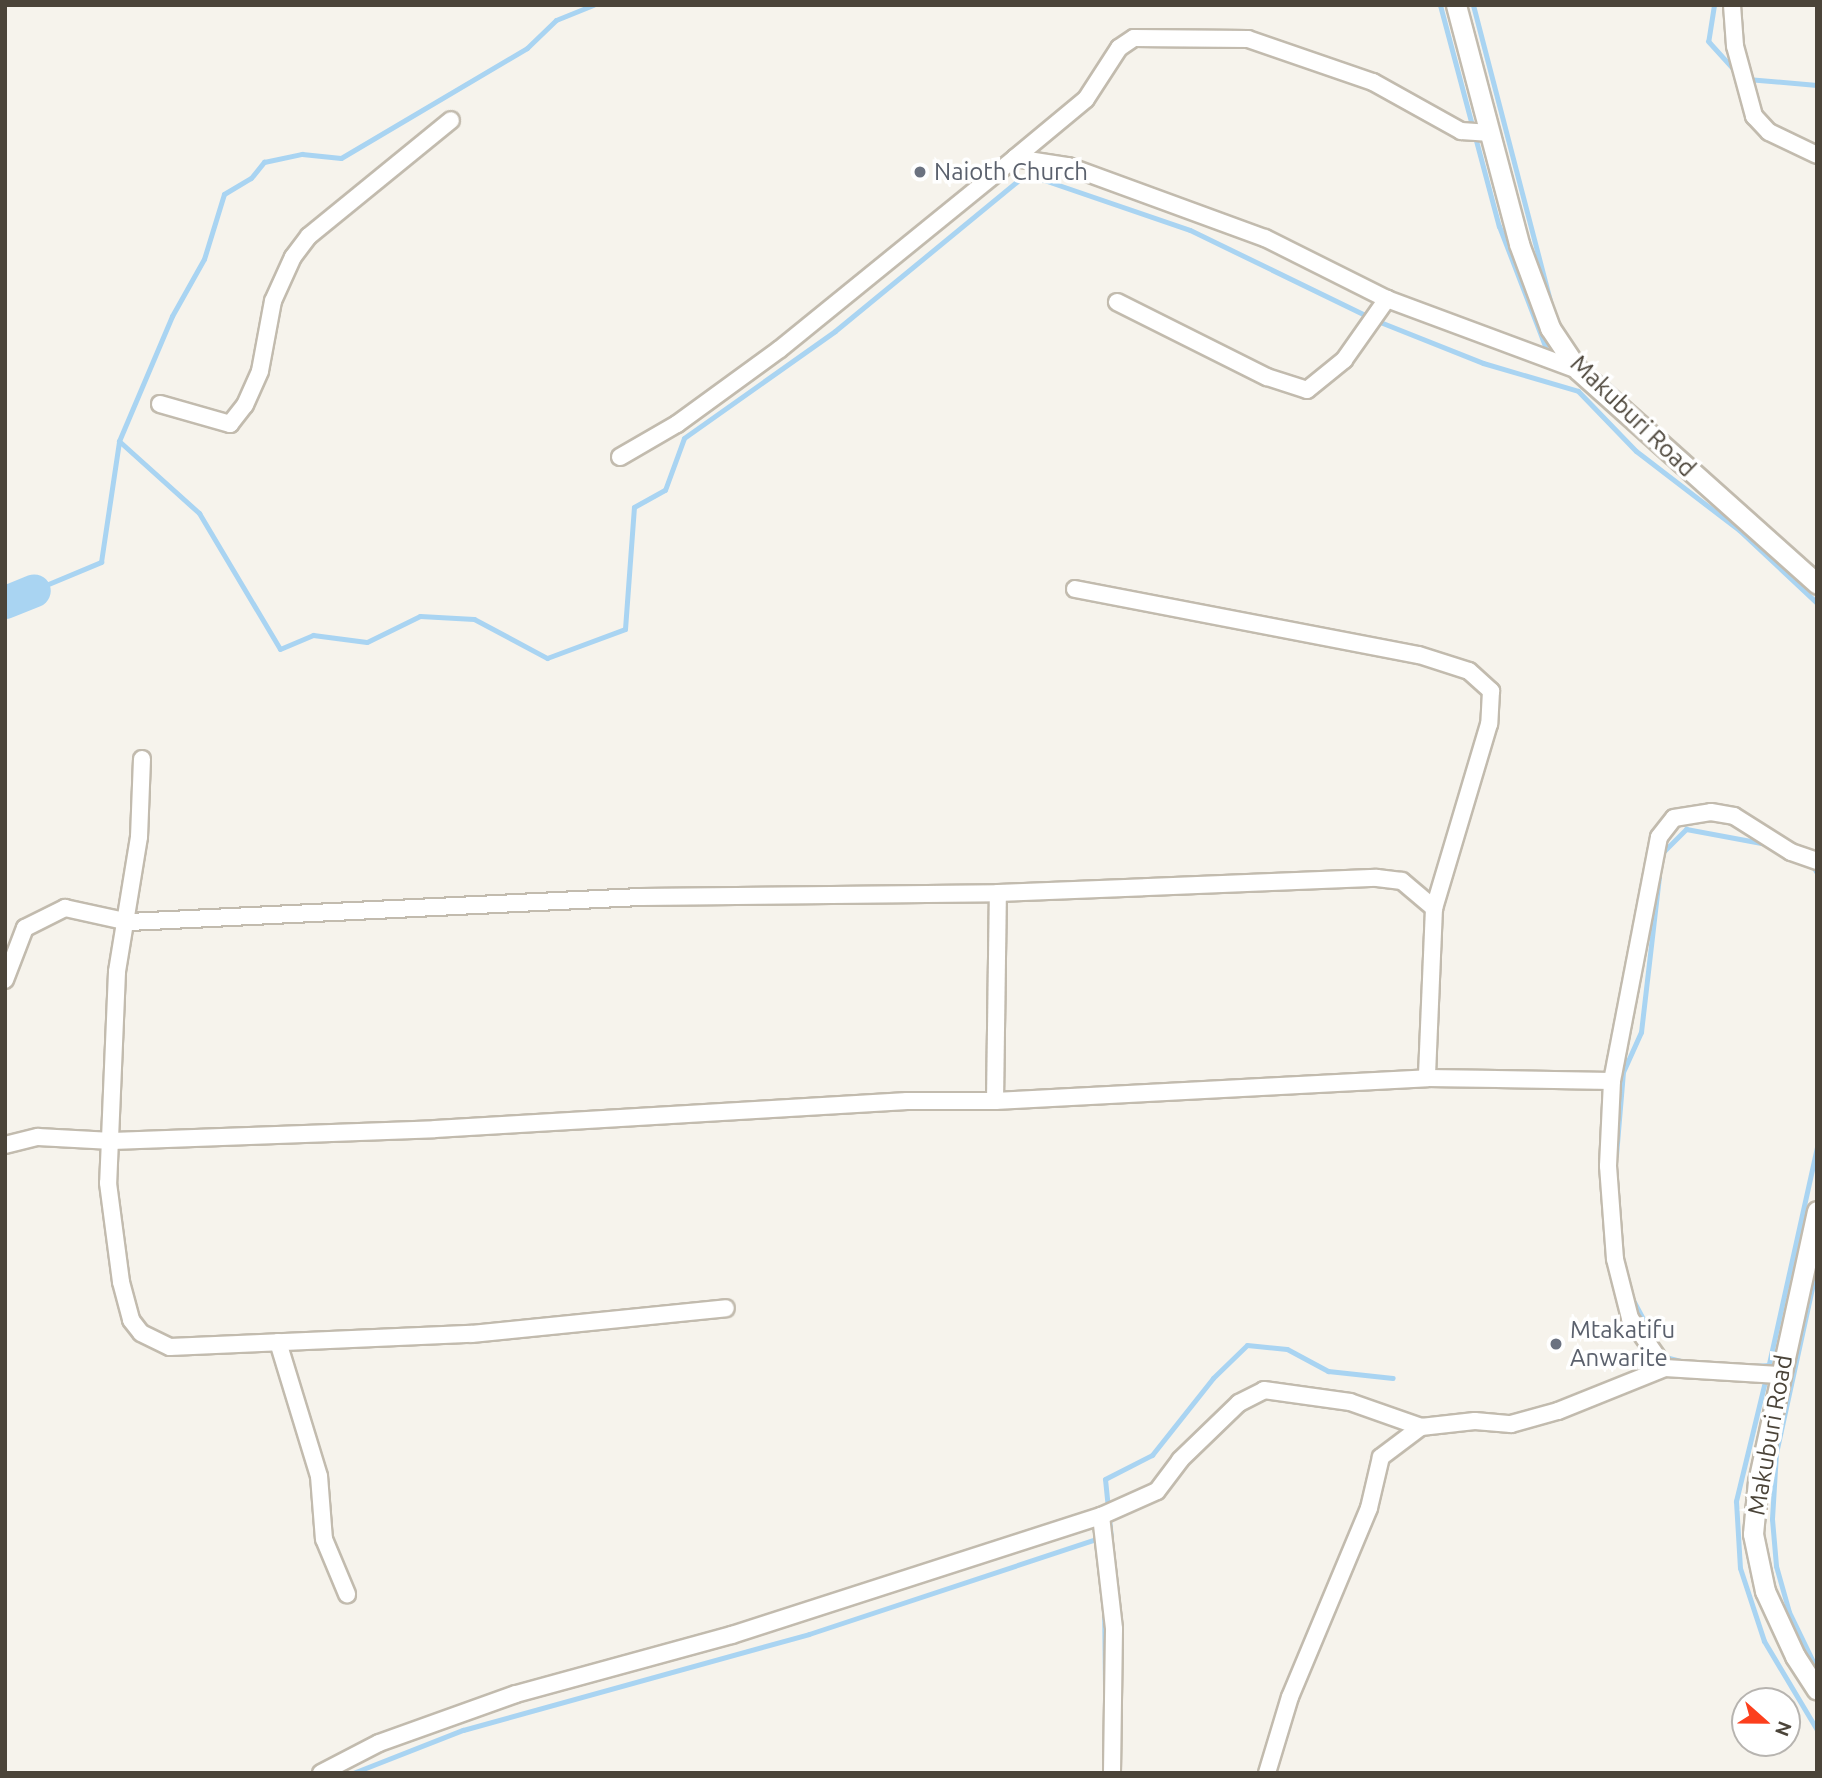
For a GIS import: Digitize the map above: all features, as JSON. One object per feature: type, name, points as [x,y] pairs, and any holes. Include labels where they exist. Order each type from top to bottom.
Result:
[{"type":"street","name":"Makuburi Road","points":[[1456,5],[1487,133],[1519,244],[1550,328],[1578,369],[1817,584]]},
{"type":"street","points":[[1732,5],[1735,46],[1755,116],[1769,132],[1817,155]]},
{"type":"street","points":[[620,457],[677,424],[780,349],[1015,158],[1086,99],[1125,41],[1141,37],[1248,39],[1373,82],[1461,131],[1487,133]]},
{"type":"street","points":[[160,404],[230,424],[245,405],[260,371],[273,301],[293,257],[309,236],[451,120]]},
{"type":"street","points":[[1015,158],[1068,166],[1265,238],[1387,299],[1578,369]]},
{"type":"street","points":[[1117,302],[1266,377],[1307,390],[1344,360],[1387,299]]},
{"type":"street","points":[[1075,589],[1419,655],[1483,679],[1491,691],[1489,724],[1434,908],[1427,1078]]},
{"type":"street","points":[[142,759],[129,922],[117,972],[108,1213],[131,1320],[141,1333],[170,1348],[472,1334],[726,1308]]},
{"type":"street","points":[[1665,1367],[1630,1318],[1615,1259],[1608,1166],[1612,1081],[1659,838],[1665,826],[1692,812],[1734,816],[1791,852],[1817,861]]},
{"type":"street","points":[[5,980],[25,928],[50,911],[65,908],[129,922],[641,897],[998,893],[1377,878],[1402,881],[1434,908]]},
{"type":"street","points":[[995,1101],[998,893]]},
{"type":"street","points":[[5,1145],[38,1138],[112,1141],[435,1129],[907,1101],[995,1101],[1427,1078],[1612,1081]]},
{"type":"street","name":"Makuburi Road","points":[[1817,1211],[1758,1481],[1754,1534],[1765,1591],[1795,1656],[1817,1689]]},
{"type":"street","points":[[278,1342],[319,1476],[324,1539],[347,1594]]},
{"type":"street","points":[[321,1773],[379,1743],[516,1694],[732,1635],[1101,1516],[1157,1491],[1180,1460],[1239,1403],[1264,1390],[1350,1402],[1421,1427],[1475,1421],[1511,1424],[1558,1411],[1665,1367],[1779,1376]]},
{"type":"street","points":[[1267,1773],[1295,1684],[1369,1508],[1381,1457],[1421,1427]]},
{"type":"street","points":[[1101,1516],[1114,1629],[1112,1773]]},
{"type":"waterway","points":[[34,590],[101,562],[119,441],[172,316],[204,259],[224,194],[251,178],[264,162],[302,154],[341,158],[527,48],[556,20],[593,5]]},
{"type":"waterway","points":[[1440,5],[1499,226],[1547,351]]},
{"type":"waterway","points":[[1473,5],[1550,301]]},
{"type":"waterway","points":[[1714,5],[1708,41],[1736,72]]},
{"type":"waterway","points":[[1747,79],[1817,85]]},
{"type":"waterway","points":[[119,441],[199,513],[280,649],[313,635],[367,642],[420,616],[474,619],[547,658],[625,629],[634,507],[665,490],[684,438],[835,331],[1021,178],[1041,179],[1190,230],[1375,320],[1483,363],[1578,391],[1636,451],[1739,530],[1817,603]]},
{"type":"waterway","points":[[5,602],[34,590]]},
{"type":"waterway","points":[[1663,852],[1686,829],[1767,844]]},
{"type":"waterway","points":[[1811,863],[1817,873]]},
{"type":"waterway","points":[[1616,1155],[1623,1072],[1641,1032],[1659,876]]},
{"type":"waterway","points":[[1768,1368],[1817,1147]]},
{"type":"waterway","points":[[1817,1265],[1776,1453],[1772,1519],[1776,1566],[1789,1612],[1817,1670]]},
{"type":"waterway","points":[[1634,1302],[1656,1343]]},
{"type":"waterway","points":[[1111,1538],[1105,1479],[1152,1455],[1213,1378],[1247,1345],[1287,1349],[1328,1371],[1393,1378]]},
{"type":"waterway","points":[[1665,1357],[1685,1362]]},
{"type":"waterway","points":[[1754,1366],[1769,1365]]},
{"type":"waterway","points":[[1766,1377],[1736,1501],[1740,1568],[1764,1641],[1817,1730]]},
{"type":"waterway","points":[[353,1773],[463,1730],[809,1634],[1100,1538]]},
{"type":"waterway","points":[[1104,1603],[1105,1691]]},
{"type":"place","name":"Naioth Church","points":[[920,172]]},
{"type":"place","name":"Mtakatifu Anwarite","points":[[1556,1344]]}]
